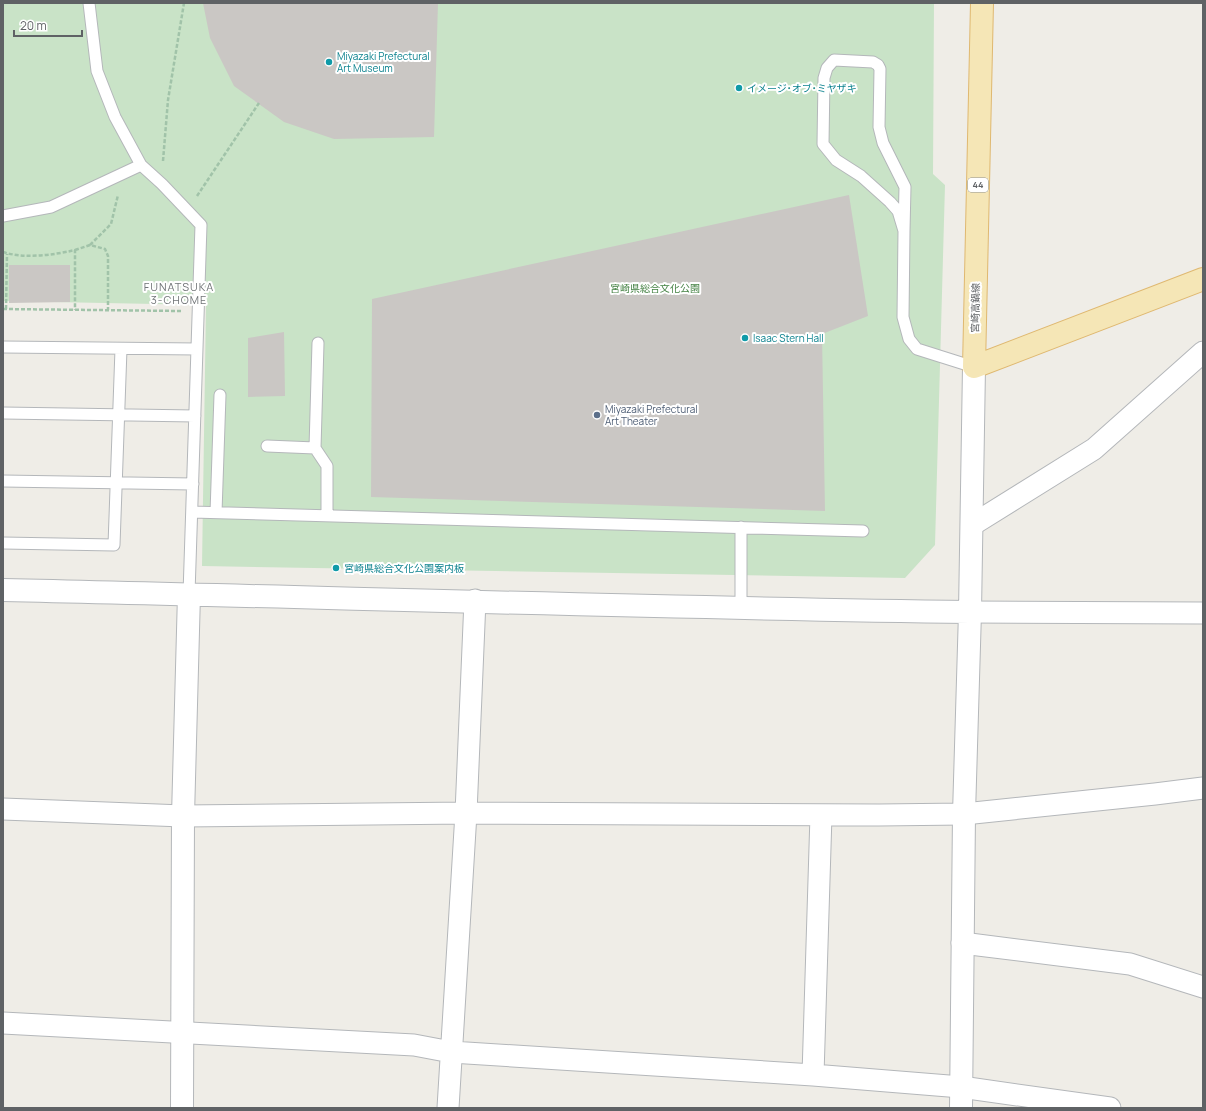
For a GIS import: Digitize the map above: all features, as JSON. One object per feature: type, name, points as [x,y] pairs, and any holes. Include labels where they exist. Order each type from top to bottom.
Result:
[{"type":"main road","name":"宮崎高鍋線","points":[[974,367],[982,3]]},
{"type":"main road","points":[[974,367],[1201,284]]},
{"type":"street","points":[[972,524],[1094,449],[1203,352]]},
{"type":"street","points":[[961,1098],[964,814],[972,524],[974,367]]},
{"type":"street","points":[[3,590],[475,600],[741,609],[970,612],[1203,612]]},
{"type":"street","points":[[182,1108],[183,816],[189,594]]},
{"type":"street","points":[[448,1108],[466,813],[475,600]]},
{"type":"street","points":[[3,808],[183,816],[466,813],[821,815],[964,814],[1203,788]]},
{"type":"street","points":[[813,1075],[821,815]]},
{"type":"street","points":[[962,943],[1130,964],[1203,987]]},
{"type":"street","points":[[3,1023],[414,1045],[451,1052],[813,1075],[961,1098],[1110,1108]]},
{"type":"lane","points":[[89,3],[97,71],[115,117],[141,165],[162,184],[201,225],[189,594]]},
{"type":"lane","points":[[904,231],[898,211],[890,202],[861,176],[836,160],[823,144],[824,78],[826,68],[834,60],[873,62],[878,64],[880,69],[879,127],[883,142],[905,187],[903,317],[909,339],[918,349],[974,367]]},
{"type":"lane","points":[[3,216],[51,207],[141,165]]},
{"type":"lane","points":[[318,343],[315,448],[327,466],[327,516]]},
{"type":"lane","points":[[3,347],[197,349]]},
{"type":"lane","points":[[3,543],[114,544],[121,349]]},
{"type":"lane","points":[[216,513],[220,395]]},
{"type":"lane","points":[[3,412],[195,416]]},
{"type":"lane","points":[[267,446],[315,448]]},
{"type":"lane","points":[[3,481],[193,484]]},
{"type":"lane","points":[[192,512],[862,531]]},
{"type":"lane","points":[[741,527],[741,609]]},
{"type":"path","points":[[162,184],[168,100],[184,3]]},
{"type":"path","points":[[187,212],[259,103]]},
{"type":"path","points":[[3,252],[7,254],[50,255],[75,250],[90,245],[111,224],[119,198],[115,177]]},
{"type":"path","points":[[90,245],[105,249],[108,256],[108,310]]},
{"type":"path","points":[[75,250],[75,310]]},
{"type":"path","points":[[7,254],[5,309],[198,312]]},
{"type":"green space","name":"宮崎県総合文化公園","points":[[3,3],[934,3],[933,174],[945,185],[935,545],[905,578],[202,566],[206,305],[3,301]]},
{"type":"building","name":"Miyazaki Prefectural Art Museum","points":[[203,3],[438,3],[434,137],[334,139],[284,122],[234,86],[210,38]]},
{"type":"building","name":"Miyazaki Prefectural Art Theater","points":[[849,195],[868,316],[822,334],[825,511],[371,497],[372,299]]},
{"type":"building","points":[[9,265],[70,265],[70,302],[9,303]]},
{"type":"building","points":[[284,332],[285,396],[248,397],[248,338]]},
{"type":"building","name":"宮崎県総合文化公園案内板","points":[[332,566],[340,566],[340,570],[331,570]]},
{"type":"place","name":"Miyazaki Prefectural Art Museum","points":[[329,62]]},
{"type":"place","name":"イメージ･オブ･ミヤザキ","points":[[739,88]]},
{"type":"place","name":"Isaac Stern Hall","points":[[745,338]]},
{"type":"place","name":"Miyazaki Prefectural Art Theater","points":[[597,415]]},
{"type":"place","name":"宮崎県総合文化公園案内板","points":[[336,568]]},
{"type":"district","name":"FUNATSUKA 3-CHOME","points":[[179,293]]}]
